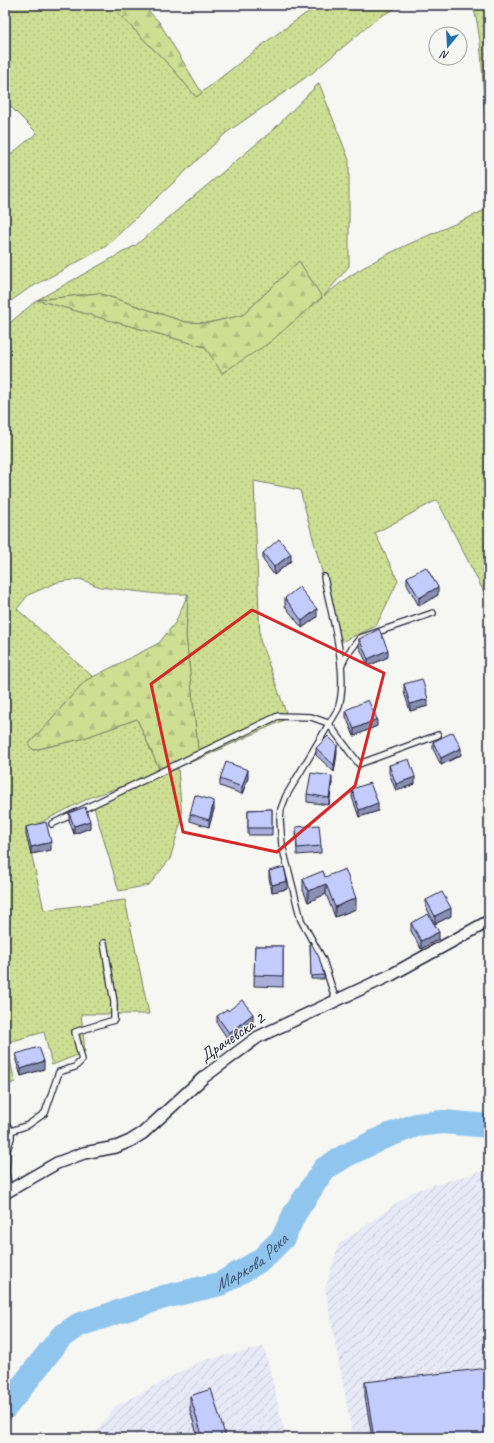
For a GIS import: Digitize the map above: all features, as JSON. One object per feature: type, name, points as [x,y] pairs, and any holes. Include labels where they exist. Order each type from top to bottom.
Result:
[{"type":"street","name":"Драчевска 2","points":[[7,1192],[57,1162],[84,1153],[116,1147],[130,1141],[143,1133],[204,1077],[258,1037],[391,975],[489,921]]},
{"type":"lane","points":[[324,577],[341,666],[342,696],[338,709],[328,723],[286,796],[281,809],[280,820],[282,845],[301,920],[324,960],[336,1001]]},
{"type":"lane","points":[[341,666],[346,656],[360,638],[433,613]]},
{"type":"lane","points":[[52,824],[278,716],[311,717],[328,723],[359,764],[438,735]]},
{"type":"lane","points":[[11,1131],[28,1125],[45,1113],[59,1072],[75,1067],[82,1060],[75,1032],[114,1020],[114,1002],[104,943]]},
{"type":"lane","points":[[5,1123],[11,1131],[11,1138],[7,1150],[7,1192]]},
{"type":"highlighted area","points":[[252,610],[384,673],[355,786],[277,852],[183,832],[151,684]]},
{"type":"shaded area","points":[[489,1169],[489,1438],[353,1438],[325,1289],[339,1244],[414,1191]]},
{"type":"shaded area","points":[[264,1347],[286,1438],[93,1438],[114,1407],[201,1361]]},
{"type":"green space","points":[[5,5],[110,5],[173,69],[196,97],[270,39],[318,5],[402,5],[379,17],[312,73],[226,133],[105,247],[28,289],[5,305],[5,159],[37,133],[5,101]]},
{"type":"green space","points":[[110,5],[143,5],[159,22],[202,93],[196,97],[173,69]]},
{"type":"green space","points":[[473,5],[489,5],[489,144],[486,126],[480,40]]},
{"type":"green space","points":[[319,83],[349,160],[349,266],[324,296],[347,278],[388,254],[489,208],[489,602],[437,500],[375,533],[398,581],[376,626],[341,642],[300,490],[254,481],[260,640],[288,718],[199,759],[186,636],[188,594],[158,594],[100,587],[80,579],[58,582],[28,595],[17,609],[93,677],[85,681],[28,745],[34,750],[81,739],[137,719],[161,773],[91,797],[26,830],[44,910],[125,900],[149,1014],[81,1014],[85,1052],[52,1065],[44,1032],[6,1043],[15,1082],[5,1086],[5,865],[7,867],[5,863],[5,327],[37,300],[136,245],[273,130]],"holes":[[[299,261],[322,298],[223,373],[205,347],[38,300],[98,293],[185,322],[208,323],[243,315]]]},
{"type":"green space","points":[[299,261],[322,297],[269,343],[222,373],[205,347],[37,300],[98,293],[185,322],[208,323],[243,315]]},
{"type":"green space","points":[[188,594],[186,636],[199,759],[161,773],[137,719],[81,739],[34,750],[28,745],[85,681],[159,643],[175,623]]},
{"type":"green space","points":[[178,768],[182,818],[170,859],[149,885],[119,891],[93,804]]},
{"type":"building","points":[[279,539],[291,554],[274,567],[263,553]]},
{"type":"building","points":[[426,567],[438,587],[419,598],[407,577]]},
{"type":"building","points":[[299,587],[317,609],[302,621],[285,598]]},
{"type":"building","points":[[379,629],[388,650],[368,659],[359,639]]},
{"type":"building","points":[[422,679],[428,699],[410,704],[404,684]]},
{"type":"building","points":[[368,700],[377,719],[354,729],[346,710]]},
{"type":"building","points":[[453,732],[461,748],[441,758],[433,742]]},
{"type":"building","points":[[328,736],[337,745],[334,765],[316,748]]},
{"type":"building","points":[[409,759],[415,777],[396,784],[389,765]]},
{"type":"building","points":[[226,762],[248,770],[242,787],[220,779]]},
{"type":"building","points":[[311,773],[332,776],[329,798],[307,794]]},
{"type":"building","points":[[370,783],[378,803],[359,810],[352,789]]},
{"type":"building","points":[[195,795],[214,801],[209,820],[190,814]]},
{"type":"building","points":[[85,807],[90,821],[74,826],[69,813]]},
{"type":"building","points":[[272,809],[272,828],[248,828],[248,810]]},
{"type":"building","points":[[46,822],[51,842],[31,847],[26,827]]},
{"type":"building","points":[[319,825],[321,846],[297,848],[296,827]]},
{"type":"building","points":[[284,867],[287,881],[272,885],[269,871]]},
{"type":"building","points":[[345,869],[356,898],[335,907],[326,884],[308,891],[303,879],[323,871],[325,877]]},
{"type":"building","points":[[442,892],[451,908],[435,916],[426,900]]},
{"type":"building","points":[[428,914],[439,932],[421,941],[411,923]]},
{"type":"building","points":[[310,941],[319,957],[324,975],[311,976]]},
{"type":"building","points":[[255,946],[283,946],[283,976],[254,975]]},
{"type":"building","points":[[242,1000],[253,1014],[229,1033],[217,1016],[227,1009],[228,1011]]},
{"type":"building","points":[[39,1047],[44,1061],[21,1069],[16,1054]]},
{"type":"building","points":[[489,1368],[489,1438],[374,1438],[365,1382]]},
{"type":"building","points":[[211,1389],[226,1438],[203,1438],[190,1396]]},
{"type":"waterway","name":"Маркова Река","points":[[5,1408],[61,1337],[78,1325],[164,1297],[220,1284],[261,1260],[283,1238],[295,1213],[324,1169],[345,1156],[382,1138],[416,1125],[443,1122],[489,1126]]}]
